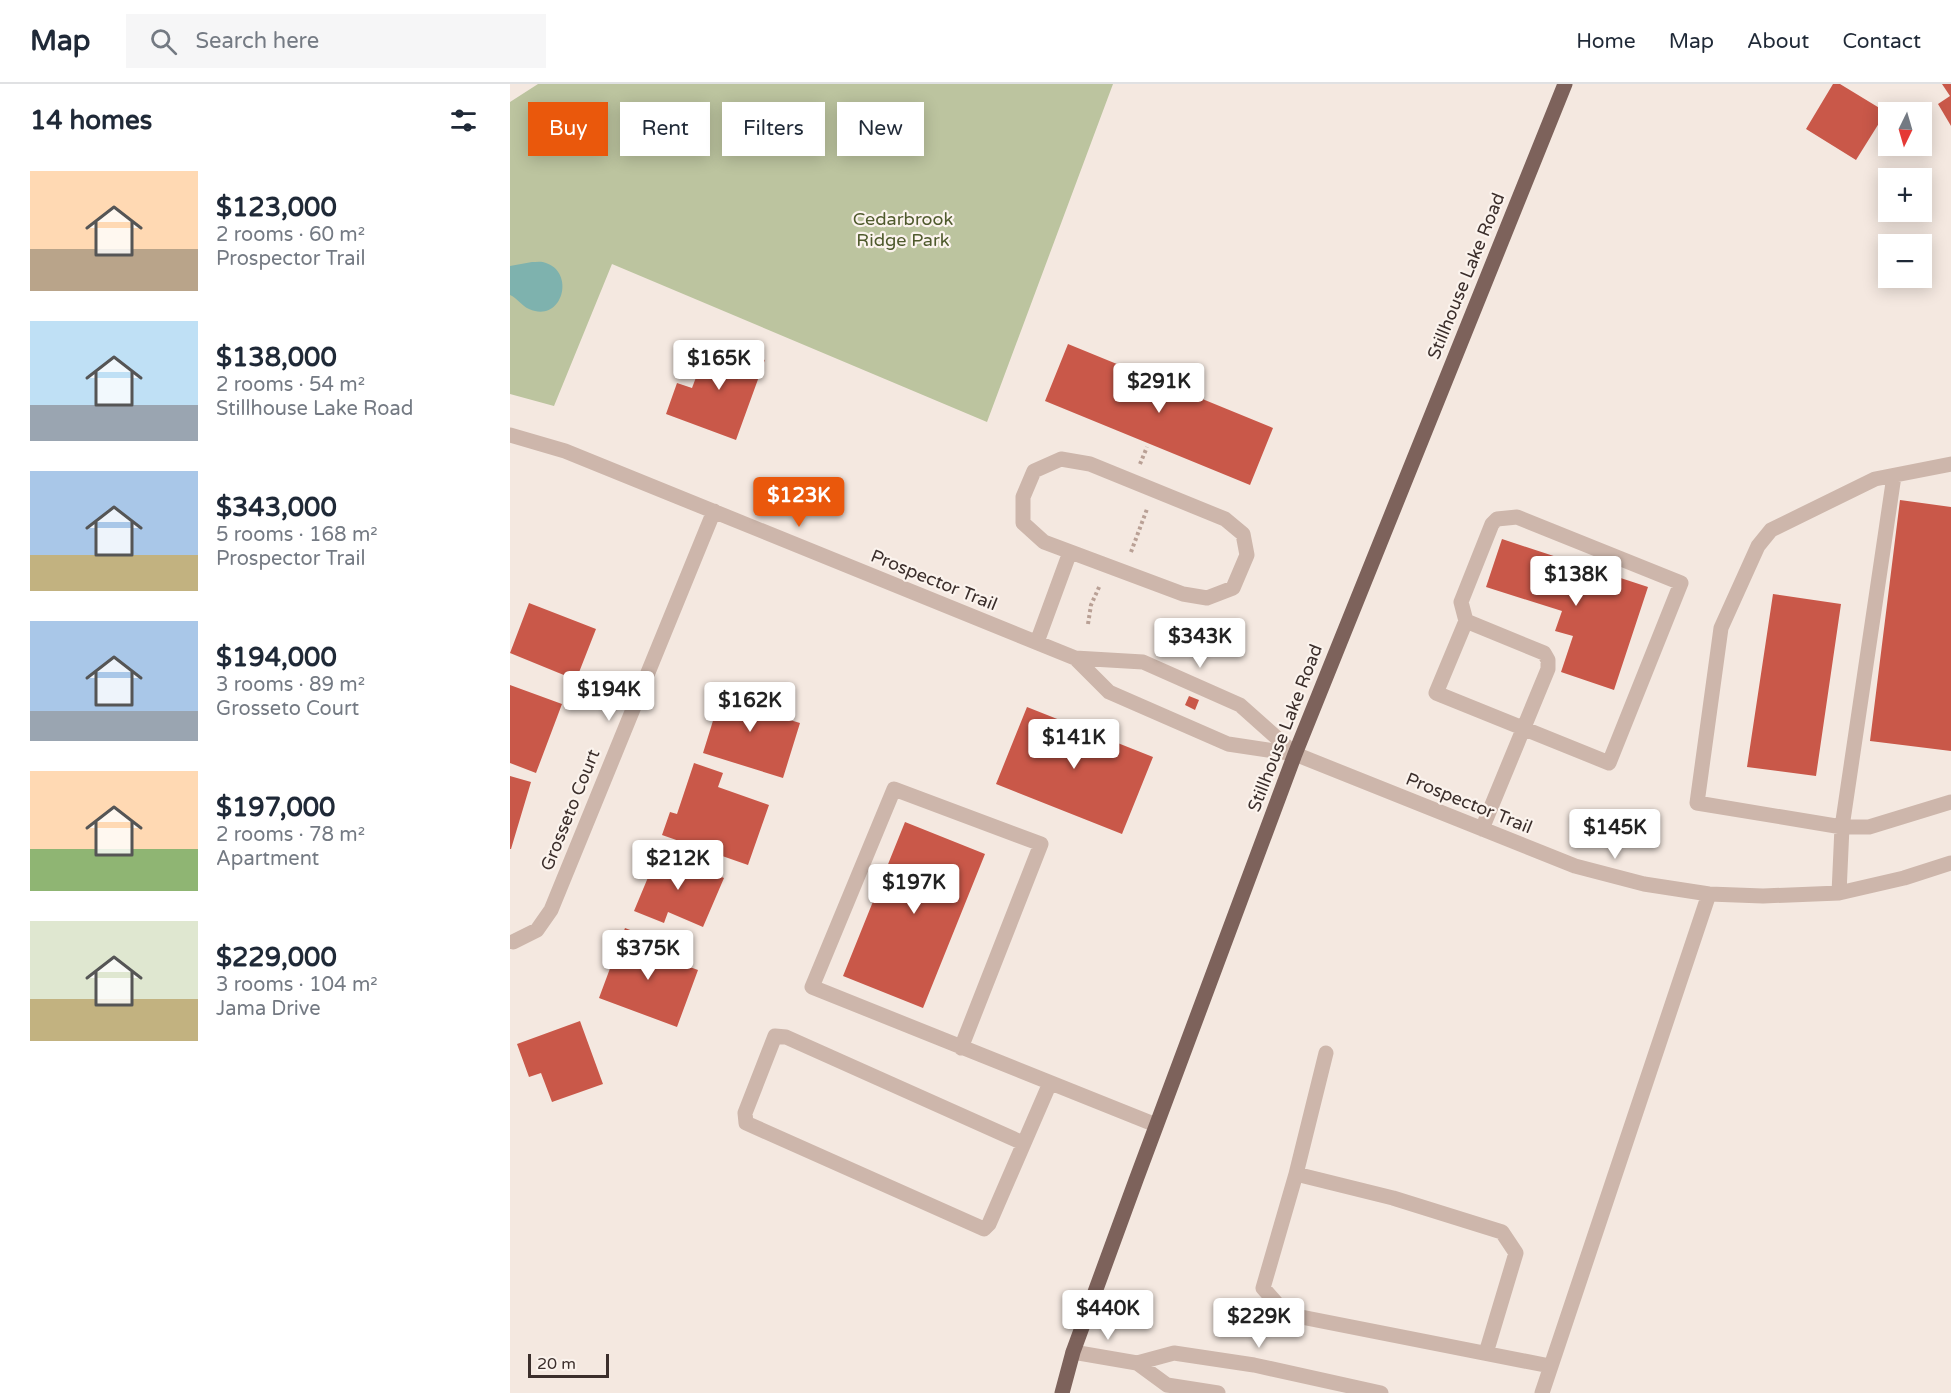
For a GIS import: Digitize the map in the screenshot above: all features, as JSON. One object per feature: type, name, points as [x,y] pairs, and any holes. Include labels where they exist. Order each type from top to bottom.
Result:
[{"type":"main road","name":"Stillhouse Lake Road","points":[[1062,1393],[1073,1352],[1295,754],[1565,84]]},
{"type":"street","name":"Prospector Trail","points":[[510,435],[565,451],[1075,658],[1143,662],[1240,705],[1295,754]]},
{"type":"street","points":[[1061,459],[1090,464],[1141,485],[1225,519],[1243,534],[1247,555],[1233,588],[1208,598],[1183,594],[1044,542],[1023,523],[1023,497],[1034,471],[1061,459]]},
{"type":"street","points":[[1951,464],[1875,479],[1771,530],[1758,546],[1721,627],[1697,803],[1842,827],[1869,827],[1951,802]]},
{"type":"street","points":[[1839,893],[1842,827],[1894,476]]},
{"type":"street","name":"Grosseto Court","points":[[513,942],[537,930],[551,910],[714,511]]},
{"type":"street","points":[[1517,517],[1681,584],[1609,763],[1524,728],[1437,693],[1466,621],[1461,602],[1492,524],[1497,519],[1517,517]]},
{"type":"street","points":[[1037,642],[1070,552]]},
{"type":"street","points":[[1466,621],[1544,653],[1548,660],[1548,669],[1482,830]]},
{"type":"street","name":"Prospector Trail","points":[[1075,658],[1109,692],[1228,744],[1295,754],[1575,866],[1644,884],[1709,894],[1763,896],[1839,893],[1904,878],[1951,863]]},
{"type":"street","points":[[961,1048],[1041,844],[894,789],[812,987],[961,1048],[1156,1125]]},
{"type":"street","points":[[1542,1393],[1709,894]]},
{"type":"street","points":[[1023,1143],[786,1037],[775,1036],[745,1113],[746,1124],[984,1228],[989,1224],[1050,1083]]},
{"type":"street","points":[[1326,1053],[1296,1174],[1263,1288],[1286,1314],[1550,1366]]},
{"type":"street","points":[[1296,1174],[1393,1198],[1502,1232],[1516,1253],[1486,1353]]},
{"type":"street","points":[[1073,1352],[1137,1363],[1174,1353],[1254,1365],[1381,1393]]},
{"type":"street","points":[[1137,1363],[1167,1384],[1218,1393]]},
{"type":"path","points":[[1088,624],[1091,605],[1106,571],[1130,554],[1148,508],[1137,470],[1148,447]]},
{"type":"green space","name":"Cedarbrook Ridge Park","points":[[538,84],[1113,84],[987,422],[612,264],[554,406],[510,394],[510,102]]},
{"type":"water","points":[[532,262],[546,263],[555,268],[561,277],[563,286],[561,295],[557,304],[550,310],[540,312],[529,309],[510,295],[510,266]]},
{"type":"building","points":[[1833,84],[1840,84],[1878,107],[1878,125],[1856,160],[1806,129]]},
{"type":"building","points":[[1942,84],[1951,84],[1951,126],[1938,104],[1950,96]]},
{"type":"building","points":[[710,340],[765,360],[736,440],[666,414],[677,383],[692,388]]},
{"type":"building","points":[[1068,344],[1273,428],[1250,485],[1045,401]]},
{"type":"building","points":[[1900,500],[1951,507],[1951,751],[1870,741]]},
{"type":"building","points":[[1502,539],[1648,587],[1614,690],[1561,672],[1573,636],[1555,631],[1562,611],[1486,587]]},
{"type":"building","points":[[1773,594],[1841,604],[1816,776],[1747,767]]},
{"type":"building","points":[[529,603],[596,629],[576,680],[510,653]]},
{"type":"building","points":[[725,682],[759,693],[754,709],[800,723],[783,778],[703,753]]},
{"type":"building","points":[[510,685],[562,704],[536,773],[510,763]]},
{"type":"building","points":[[1189,696],[1199,700],[1195,710],[1185,705]]},
{"type":"building","points":[[1027,707],[1153,757],[1122,834],[996,784]]},
{"type":"building","points":[[694,763],[723,773],[718,787],[769,805],[748,865],[662,835],[670,812],[677,814]]},
{"type":"building","points":[[510,776],[531,782],[511,849],[510,849]]},
{"type":"building","points":[[905,822],[985,854],[923,1008],[843,976]]},
{"type":"building","points":[[659,851],[724,878],[703,927],[668,912],[664,923],[634,911]]},
{"type":"building","points":[[625,928],[654,939],[649,952],[698,970],[677,1027],[599,998]]},
{"type":"building","points":[[580,1021],[603,1084],[552,1102],[541,1073],[529,1077],[517,1044]]}]
